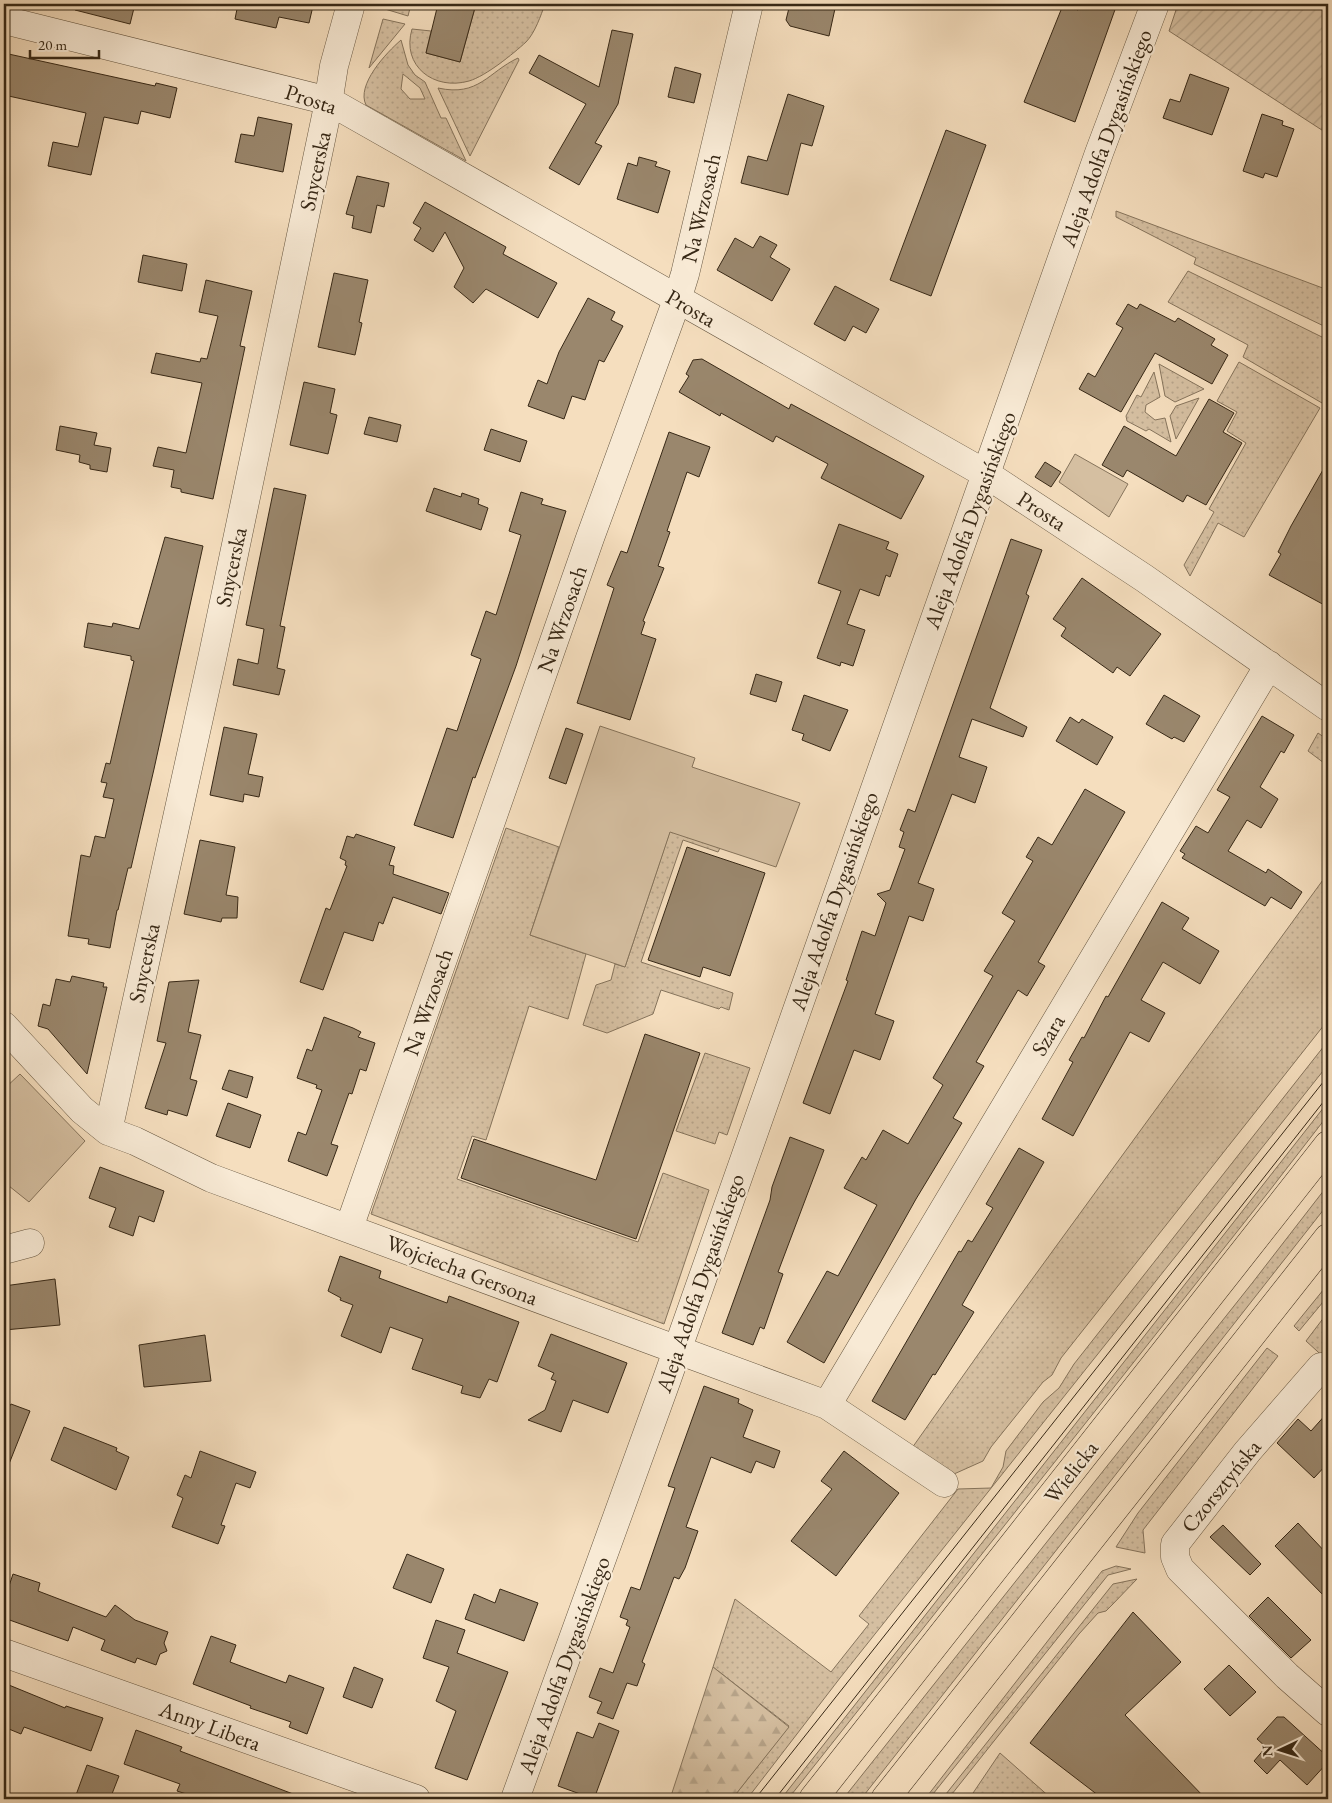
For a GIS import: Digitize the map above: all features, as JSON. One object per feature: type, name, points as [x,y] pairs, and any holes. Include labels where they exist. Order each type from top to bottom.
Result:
[{"type":"main road","name":"Wielicka","points":[[813,1799],[1328,1145]]},
{"type":"main road","points":[[885,1799],[1328,1238]]},
{"type":"street","name":"Snycerska","points":[[108,1131],[214,650],[329,101],[334,66],[351,4]]},
{"type":"street","name":"Na Wrzosach","points":[[349,1228],[584,557],[677,300],[749,4]]},
{"type":"street","name":"Aleja Adolfa Dygasińskiego","points":[[515,1799],[676,1351],[1099,153],[1155,4]]},
{"type":"street","name":"Prosta","points":[[4,20],[329,101],[986,474],[1144,578],[1328,708]]},
{"type":"street","name":"Szara","points":[[827,1406],[1269,665]]},
{"type":"street","name":"Wojciecha Gersona","points":[[4,1026],[82,1110],[108,1131],[135,1141],[210,1178],[827,1406],[944,1483]]},
{"type":"street","points":[[4,1250],[30,1243]]},
{"type":"street","name":"Czorsztyńska","points":[[1325,1371],[1247,1452],[1175,1544],[1176,1557],[1180,1569],[1288,1676],[1328,1712]]},
{"type":"street","name":"Anny Libera","points":[[4,1653],[416,1799]]},
{"type":"green space","points":[[386,4],[411,4],[408,16],[385,9]]},
{"type":"green space","points":[[476,4],[545,4],[535,29],[526,42],[491,70],[469,81],[456,83],[433,79],[423,73],[411,54],[412,29],[431,31],[426,53],[460,62]]},
{"type":"green space","points":[[1178,4],[1328,4],[1328,134],[1169,31]]},
{"type":"green space","points":[[383,19],[405,24],[369,68]]},
{"type":"green space","points":[[401,40],[408,65],[415,75],[425,82],[441,118],[446,118],[466,161],[366,105],[364,97],[365,88],[369,79],[381,61]],"holes":[[[403,74],[420,88],[425,99],[410,99],[401,89]]]},
{"type":"green space","points":[[518,58],[519,60],[470,156],[438,88],[452,90],[473,86]]},
{"type":"green space","points":[[1116,211],[1328,290],[1328,328],[1194,264],[1196,258],[1116,217]]},
{"type":"green space","points":[[1188,271],[1328,340],[1328,393],[1322,403],[1243,357],[1248,345],[1168,302]]},
{"type":"green space","points":[[1239,362],[1320,408],[1244,537],[1218,523],[1190,576],[1184,565],[1214,512],[1209,509],[1246,443],[1227,431],[1237,412],[1217,401]]},
{"type":"green space","points":[[1159,364],[1204,389],[1175,402],[1165,396]]},
{"type":"green space","points":[[1154,372],[1160,397],[1146,405],[1145,412],[1155,420],[1165,418],[1171,442],[1149,429],[1146,431],[1127,421],[1126,416],[1137,395],[1141,397]]},
{"type":"green space","points":[[1199,398],[1176,439],[1170,416],[1176,406]]},
{"type":"green space","points":[[1075,454],[1128,484],[1109,517],[1059,482]]},
{"type":"green space","points":[[600,726],[695,758],[692,767],[800,803],[776,867],[670,832],[625,967],[530,935]]},
{"type":"green space","points":[[1318,733],[1328,740],[1328,766],[1308,751]]},
{"type":"green space","points":[[506,828],[559,847],[530,935],[586,954],[568,1019],[529,1006],[486,1140],[472,1136],[457,1179],[638,1242],[663,1173],[709,1190],[664,1324],[371,1214]]},
{"type":"green space","points":[[670,831],[720,848],[718,852],[683,840],[641,962],[733,993],[729,1010],[721,1007],[719,1009],[661,990],[653,1014],[607,1033],[583,1025],[596,985],[611,980],[615,964],[625,967]]},
{"type":"green space","points":[[1328,873],[1328,1020],[1061,1358],[1052,1375],[1043,1382],[991,1447],[983,1461],[954,1474],[912,1448],[1006,1315]]},
{"type":"green space","points":[[1328,1041],[1327,1066],[840,1678],[747,1799],[732,1799],[789,1726],[713,1667],[735,1599],[831,1672],[869,1624],[859,1616],[958,1489],[991,1488],[1003,1467],[1006,1451],[1043,1402],[1059,1388],[1074,1364]]},
{"type":"green space","points":[[705,1053],[750,1068],[727,1135],[719,1132],[715,1144],[676,1131]]},
{"type":"green space","points":[[20,1074],[85,1141],[29,1202],[4,1182],[4,1089]]},
{"type":"green space","points":[[1328,1102],[1328,1115],[1270,1190],[788,1799],[781,1799]]},
{"type":"green space","points":[[1328,1185],[1328,1204],[861,1799],[843,1799],[1253,1282]]},
{"type":"green space","points":[[1328,1284],[1328,1296],[1299,1331],[1294,1326]]},
{"type":"green space","points":[[1328,1312],[1328,1361],[1306,1341]]},
{"type":"green space","points":[[1267,1348],[1278,1356],[1143,1530],[1145,1553],[1116,1547],[1138,1513]]},
{"type":"green space","points":[[1116,1566],[1131,1569],[1108,1575],[929,1799],[925,1799],[1102,1571]]},
{"type":"green space","points":[[1137,1579],[1106,1611],[1098,1613],[1079,1634],[948,1799],[942,1799],[1113,1584]]},
{"type":"green space","points":[[713,1667],[789,1727],[732,1799],[670,1799]]},
{"type":"green space","points":[[1000,1753],[1052,1799],[969,1799]]},
{"type":"building","points":[[76,4],[135,4],[130,24],[75,10]]},
{"type":"building","points":[[238,4],[303,4],[313,6],[309,23],[279,17],[276,28],[235,19]]},
{"type":"building","points":[[438,4],[476,4],[460,62],[426,53]]},
{"type":"building","points":[[790,4],[836,4],[829,36],[790,26],[786,20]]},
{"type":"building","points":[[1080,4],[1117,4],[1075,122],[1024,102],[1063,5],[1078,10]]},
{"type":"building","points":[[612,30],[633,34],[618,104],[595,143],[602,146],[579,185],[549,168],[586,104],[529,73],[539,55],[599,87]]},
{"type":"building","points":[[4,53],[155,86],[156,83],[177,88],[170,118],[141,111],[138,124],[104,117],[91,175],[48,166],[53,142],[78,147],[86,113],[4,95]]},
{"type":"building","points":[[675,67],[701,74],[694,103],[668,97]]},
{"type":"building","points":[[1190,74],[1229,88],[1212,135],[1163,118],[1170,99],[1180,102]]},
{"type":"building","points":[[788,94],[824,106],[812,146],[801,143],[788,195],[741,183],[748,156],[767,161]]},
{"type":"building","points":[[1262,114],[1283,121],[1282,125],[1294,129],[1277,177],[1265,173],[1263,178],[1243,171]]},
{"type":"building","points":[[258,117],[292,124],[283,172],[235,162],[241,134],[254,136]]},
{"type":"building","points":[[946,130],[986,145],[931,296],[890,280]]},
{"type":"building","points":[[639,157],[657,162],[655,166],[670,171],[658,213],[617,199],[628,163],[637,166]]},
{"type":"building","points":[[357,176],[389,183],[384,207],[377,205],[371,233],[352,228],[354,216],[346,214]]},
{"type":"building","points":[[425,202],[506,247],[503,254],[557,283],[538,318],[486,289],[473,303],[454,287],[464,268],[445,232],[433,252],[414,240],[421,228],[413,223]]},
{"type":"building","points":[[760,236],[777,245],[770,257],[790,269],[772,301],[717,270],[735,238],[753,248]]},
{"type":"building","points":[[143,255],[187,264],[182,291],[138,282]]},
{"type":"building","points":[[334,273],[368,280],[359,322],[362,323],[355,355],[318,347]]},
{"type":"building","points":[[206,280],[252,291],[240,346],[245,347],[213,499],[181,492],[181,489],[171,487],[174,470],[153,466],[158,447],[186,453],[202,383],[151,373],[156,353],[200,362],[201,358],[207,359],[218,316],[199,312]]},
{"type":"building","points":[[835,286],[879,309],[866,333],[853,326],[845,341],[814,324]]},
{"type":"building","points":[[588,298],[615,312],[611,320],[623,326],[604,362],[599,360],[585,400],[572,396],[564,419],[528,406],[538,380],[547,384],[559,352]]},
{"type":"building","points":[[1128,304],[1137,309],[1140,304],[1175,322],[1178,318],[1215,339],[1211,345],[1228,355],[1212,384],[1155,353],[1121,412],[1079,389],[1088,373],[1095,377],[1123,328],[1116,324]]},
{"type":"building","points":[[702,359],[789,409],[791,404],[924,476],[901,519],[821,478],[828,464],[776,436],[773,442],[721,413],[720,416],[679,392],[689,376],[686,374],[693,360]]},
{"type":"building","points":[[304,382],[335,389],[330,413],[337,415],[328,454],[290,445]]},
{"type":"building","points":[[1209,399],[1234,413],[1223,432],[1242,443],[1206,505],[1187,495],[1183,502],[1127,470],[1123,477],[1102,465],[1124,426],[1176,456]]},
{"type":"building","points":[[369,417],[401,425],[397,442],[364,434]]},
{"type":"building","points":[[60,426],[97,433],[94,445],[111,448],[107,472],[90,469],[90,465],[79,462],[80,455],[56,450]]},
{"type":"building","points":[[491,429],[527,441],[520,462],[484,450]]},
{"type":"building","points":[[669,432],[710,447],[699,477],[687,472],[667,531],[670,532],[658,566],[664,568],[643,621],[645,622],[641,634],[656,639],[630,720],[577,703],[614,588],[607,585],[621,551],[627,553]]},
{"type":"building","points":[[1328,461],[1328,607],[1269,575],[1281,554],[1278,552],[1291,526]]},
{"type":"building","points":[[1045,462],[1061,472],[1051,487],[1035,477]]},
{"type":"building","points":[[274,488],[306,495],[280,626],[285,627],[277,668],[285,670],[279,695],[233,685],[238,659],[258,664],[264,629],[246,625]]},
{"type":"building","points":[[434,488],[461,497],[462,493],[479,499],[478,504],[488,508],[481,530],[426,511]]},
{"type":"building","points":[[521,492],[543,499],[541,504],[566,511],[516,666],[475,778],[473,777],[453,838],[414,825],[447,728],[457,731],[481,659],[471,655],[486,611],[496,615],[521,535],[509,531]]},
{"type":"building","points":[[839,524],[889,542],[886,549],[898,554],[890,577],[886,575],[879,596],[860,589],[847,624],[865,630],[853,666],[841,662],[840,666],[817,658],[841,591],[818,583]]},
{"type":"building","points":[[165,537],[203,546],[154,769],[131,868],[128,868],[117,910],[110,948],[88,944],[89,939],[68,936],[81,855],[90,857],[95,836],[105,838],[114,799],[103,797],[107,783],[101,782],[106,763],[110,764],[134,661],[131,660],[131,656],[84,647],[88,623],[112,627],[113,623],[139,629]]},
{"type":"building","points":[[1011,539],[1042,550],[1026,594],[1029,596],[990,708],[1027,727],[1023,737],[972,719],[959,757],[987,767],[975,803],[952,794],[918,883],[934,889],[923,921],[909,916],[875,1014],[894,1021],[880,1060],[854,1050],[830,1114],[803,1103],[848,981],[846,980],[862,931],[875,936],[886,903],[877,894],[890,890],[905,849],[899,847],[904,832],[900,830],[908,809],[915,812]]},
{"type":"building","points":[[1082,578],[1161,634],[1130,676],[1117,667],[1113,673],[1061,636],[1066,628],[1053,619]]},
{"type":"building","points":[[756,674],[782,682],[776,702],[750,694]]},
{"type":"building","points":[[804,695],[848,710],[830,751],[802,740],[804,734],[792,730]]},
{"type":"building","points":[[1164,695],[1200,716],[1184,742],[1174,737],[1172,739],[1146,724]]},
{"type":"building","points":[[1262,716],[1294,735],[1284,753],[1281,751],[1260,787],[1278,799],[1261,828],[1247,820],[1228,851],[1266,873],[1268,869],[1302,892],[1291,909],[1271,897],[1265,906],[1182,858],[1185,854],[1180,851],[1196,826],[1208,833],[1230,797],[1217,790]]},
{"type":"building","points":[[1070,717],[1079,723],[1082,719],[1113,737],[1097,765],[1056,741]]},
{"type":"building","points":[[224,727],[257,734],[248,774],[263,777],[259,797],[244,794],[243,802],[210,795]]},
{"type":"building","points":[[566,728],[583,734],[566,784],[549,778]]},
{"type":"building","points":[[1085,789],[1125,812],[1038,962],[1045,966],[1027,996],[1018,990],[976,1062],[984,1066],[953,1118],[962,1123],[916,1199],[824,1363],[787,1342],[827,1271],[838,1276],[877,1205],[844,1188],[862,1157],[866,1160],[883,1130],[908,1144],[943,1085],[933,1078],[934,1076],[993,976],[984,971],[1015,921],[1002,913],[1033,861],[1026,857],[1038,837],[1052,845]]},
{"type":"building","points":[[356,834],[395,847],[389,865],[394,866],[393,874],[449,893],[441,914],[393,897],[383,924],[379,922],[373,941],[344,932],[323,990],[300,982],[326,908],[330,910],[347,866],[345,865],[346,861],[340,858],[347,836],[354,838]]},
{"type":"building","points":[[200,840],[235,847],[226,895],[238,897],[237,918],[222,918],[221,922],[184,914]]},
{"type":"building","points":[[687,847],[765,873],[730,976],[703,967],[700,977],[648,960]]},
{"type":"building","points":[[1162,902],[1189,918],[1182,929],[1219,951],[1200,984],[1163,962],[1141,1000],[1165,1013],[1149,1042],[1130,1032],[1073,1136],[1042,1119],[1073,1062],[1069,1060],[1082,1037],[1084,1038],[1106,996],[1108,997]]},
{"type":"building","points":[[72,976],[104,983],[103,987],[107,987],[87,1074],[48,1029],[38,1026],[43,1004],[50,1006],[56,979],[70,982]]},
{"type":"building","points":[[199,980],[188,1032],[201,1035],[190,1079],[197,1081],[187,1116],[168,1110],[167,1115],[145,1108],[166,1043],[157,1041],[169,982]]},
{"type":"building","points":[[324,1017],[361,1032],[358,1037],[375,1043],[366,1071],[360,1069],[352,1094],[349,1093],[331,1144],[338,1146],[327,1176],[288,1161],[298,1132],[306,1135],[322,1090],[316,1088],[317,1085],[297,1078],[307,1049],[312,1051]]},
{"type":"building","points":[[645,1034],[700,1053],[636,1239],[461,1178],[474,1139],[596,1180]]},
{"type":"building","points":[[229,1070],[253,1077],[247,1098],[222,1089]]},
{"type":"building","points":[[228,1103],[261,1115],[250,1148],[216,1136]]},
{"type":"building","points":[[790,1137],[824,1150],[778,1272],[783,1274],[764,1329],[760,1327],[753,1345],[722,1333],[770,1200],[772,1187]]},
{"type":"building","points":[[1019,1148],[1044,1162],[962,1305],[974,1312],[905,1420],[872,1401],[959,1251],[961,1252],[968,1240],[972,1242],[993,1208],[986,1204]]},
{"type":"building","points":[[100,1167],[164,1191],[154,1222],[139,1216],[133,1236],[109,1227],[116,1208],[89,1198]]},
{"type":"building","points":[[340,1256],[381,1271],[379,1278],[447,1303],[449,1296],[519,1322],[497,1382],[489,1379],[480,1398],[461,1393],[463,1386],[412,1369],[423,1339],[390,1327],[381,1353],[341,1336],[353,1305],[340,1300],[341,1298],[328,1291]]},
{"type":"building","points":[[55,1279],[60,1325],[4,1330],[4,1286]]},
{"type":"building","points":[[551,1334],[627,1363],[608,1413],[573,1400],[561,1432],[528,1420],[545,1410],[556,1381],[551,1379],[554,1373],[538,1366]]},
{"type":"building","points":[[205,1335],[211,1381],[144,1387],[139,1345]]},
{"type":"building","points":[[704,1386],[739,1399],[738,1403],[753,1410],[743,1437],[780,1451],[774,1468],[756,1461],[751,1473],[711,1457],[686,1527],[698,1531],[685,1568],[679,1579],[674,1577],[642,1662],[645,1664],[637,1686],[627,1683],[613,1719],[597,1713],[602,1702],[589,1697],[600,1668],[613,1673],[630,1627],[626,1625],[628,1620],[620,1617],[631,1587],[640,1590],[675,1488],[668,1486]]},
{"type":"building","points":[[11,1404],[30,1411],[5,1474],[4,1405],[9,1407]]},
{"type":"building","points":[[1328,1412],[1328,1463],[1314,1478],[1277,1443],[1298,1419],[1311,1431]]},
{"type":"building","points":[[64,1427],[117,1448],[116,1451],[129,1457],[116,1490],[51,1460]]},
{"type":"building","points":[[200,1451],[256,1472],[250,1488],[236,1483],[221,1525],[225,1526],[218,1544],[172,1527],[183,1498],[177,1495],[185,1475],[191,1478]]},
{"type":"building","points":[[844,1451],[899,1493],[836,1576],[791,1541],[832,1489],[821,1481]]},
{"type":"building","points":[[1298,1523],[1328,1555],[1328,1600],[1275,1546]]},
{"type":"building","points":[[1223,1525],[1261,1564],[1250,1575],[1210,1537]]},
{"type":"building","points":[[407,1554],[444,1569],[431,1603],[393,1588]]},
{"type":"building","points":[[13,1574],[40,1583],[38,1591],[106,1617],[115,1605],[135,1620],[168,1632],[164,1643],[167,1651],[160,1654],[156,1665],[137,1658],[135,1663],[101,1650],[105,1640],[73,1627],[68,1641],[4,1618],[4,1601]]},
{"type":"building","points":[[500,1589],[538,1603],[524,1641],[465,1619],[474,1594],[495,1603]]},
{"type":"building","points":[[1268,1597],[1311,1640],[1291,1658],[1249,1616]]},
{"type":"building","points":[[1133,1612],[1181,1662],[1125,1715],[1206,1799],[1103,1799],[1030,1743]]},
{"type":"building","points":[[436,1620],[465,1630],[457,1653],[508,1672],[467,1780],[435,1768],[456,1711],[436,1701],[449,1667],[423,1658]]},
{"type":"building","points":[[211,1636],[236,1645],[230,1662],[286,1683],[289,1675],[324,1688],[307,1734],[289,1727],[291,1722],[250,1708],[251,1706],[193,1684]]},
{"type":"building","points":[[1229,1665],[1256,1692],[1230,1716],[1204,1689]]},
{"type":"building","points":[[354,1667],[383,1679],[372,1708],[343,1697]]},
{"type":"building","points":[[4,1683],[65,1708],[66,1706],[103,1718],[91,1751],[24,1727],[21,1734],[4,1727]]},
{"type":"building","points":[[1277,1717],[1284,1717],[1328,1757],[1328,1762],[1307,1785],[1280,1760],[1267,1774],[1254,1761],[1266,1747],[1257,1739]]},
{"type":"building","points":[[599,1723],[619,1731],[594,1799],[558,1786],[577,1732],[593,1738]]},
{"type":"building","points":[[136,1730],[182,1747],[180,1751],[301,1797],[301,1799],[202,1799],[177,1791],[180,1784],[124,1764]]},
{"type":"building","points":[[87,1765],[119,1776],[110,1799],[87,1799],[76,1795]]},
{"type":"tram line","points":[[755,1799],[1328,1076]]},
{"type":"tram line","points":[[775,1799],[1328,1096]]}]
